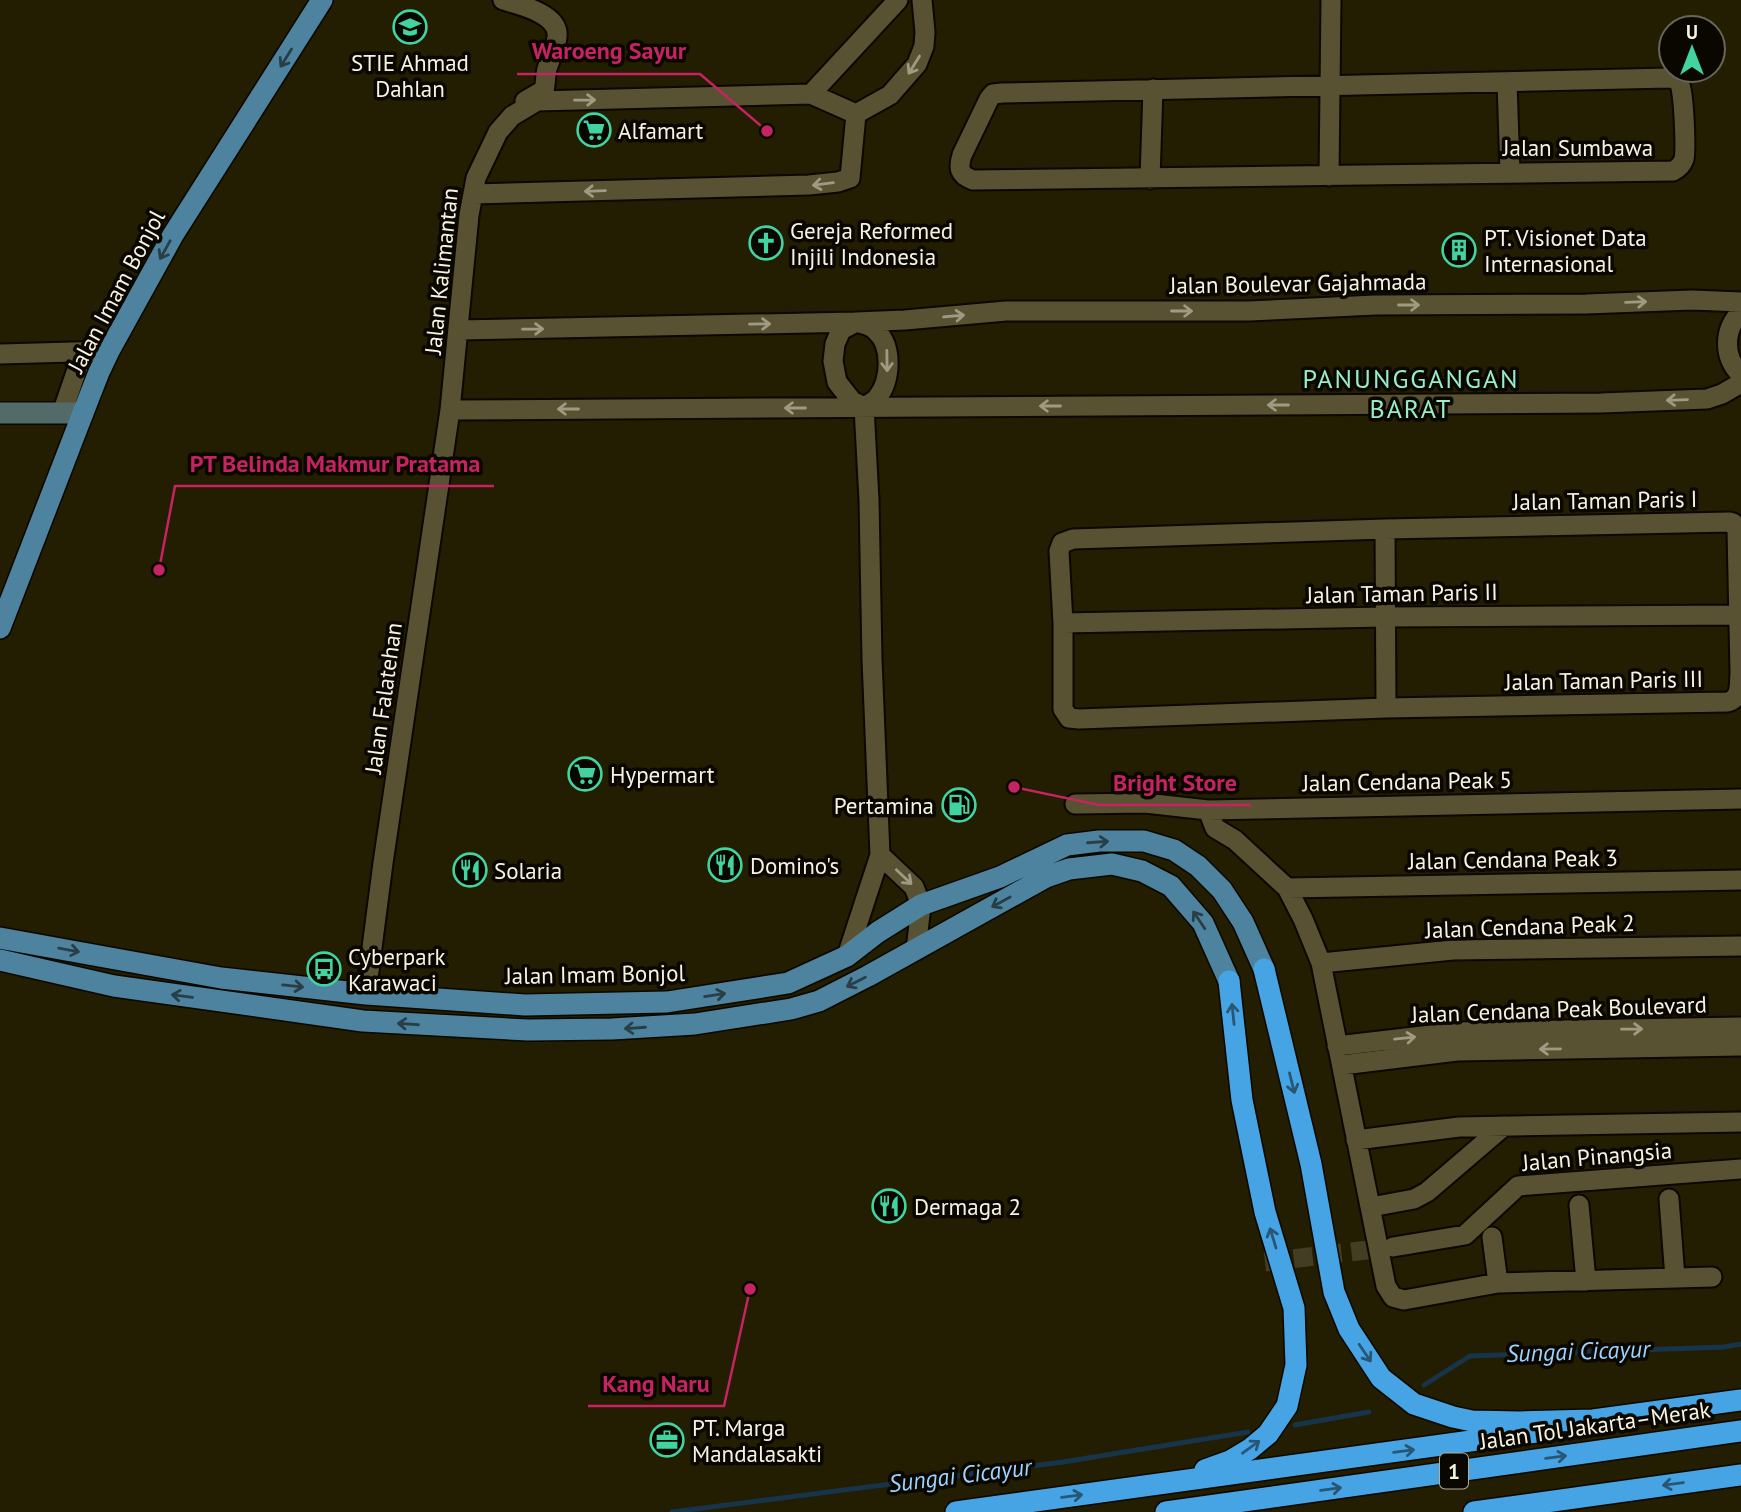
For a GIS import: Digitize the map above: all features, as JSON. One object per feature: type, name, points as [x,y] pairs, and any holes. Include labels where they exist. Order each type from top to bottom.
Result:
[{"type":"highway","points":[[1264,969],[1311,1164],[1335,1292],[1349,1329],[1381,1378],[1414,1404],[1472,1421],[1593,1420]]},
{"type":"highway","points":[[1167,1483],[1230,1461],[1268,1434],[1287,1406],[1296,1365],[1294,1308],[1265,1212],[1242,1100],[1229,981]]},
{"type":"highway","points":[[956,1512],[1545,1431],[1593,1420],[1741,1400]]},
{"type":"highway","name":"Jalan Tol Jakarta–Merak","points":[[1166,1512],[1741,1431]]},
{"type":"highway","name":"1","points":[[1474,1512],[1741,1475]]},
{"type":"main road","name":"Jalan Imam Bonjol","points":[[0,628],[73,413],[173,235],[322,0]]},
{"type":"main road","name":"Jalan Imam Bonjol","points":[[1,938],[221,978],[366,994],[525,1005],[667,1003],[789,983],[847,956],[878,932],[921,905],[1000,877],[1067,845],[1099,841],[1144,841],[1174,850],[1198,866],[1222,890],[1243,922],[1264,969]]},
{"type":"main road","points":[[0,960],[114,986],[349,1019],[528,1030],[612,1030],[695,1024],[792,1009],[819,1001],[1046,877],[1069,869],[1112,863],[1142,871],[1171,886],[1203,923],[1229,981]]},
{"type":"main road","points":[[525,1005],[528,1030]]},
{"type":"street","name":"Jalan Kalimantan","points":[[477,188],[471,189],[481,151],[494,125],[522,102],[544,90],[546,71],[558,35],[554,23],[541,14],[503,0]]},
{"type":"street","points":[[856,114],[811,94],[898,0]]},
{"type":"street","points":[[856,114],[890,95],[917,64],[925,32],[922,0]]},
{"type":"street","points":[[1329,176],[1331,0]]},
{"type":"street","name":"Jalan Sumbawa","points":[[1674,79],[1679,82],[1682,93],[1684,153],[1681,165],[1673,171],[973,180],[965,177],[959,164],[993,94],[1507,82],[1674,79]]},
{"type":"street","points":[[1507,82],[1510,172]]},
{"type":"street","points":[[1150,179],[1153,89]]},
{"type":"street","name":"Jalan Kalimantan","points":[[450,410],[462,330],[477,188],[498,132],[512,116],[537,101],[811,94]]},
{"type":"street","points":[[477,188],[809,185],[838,182],[850,178],[856,114]]},
{"type":"street","name":"Jalan Boulevar Gajahmada","points":[[462,330],[856,322],[1006,311],[1249,311],[1375,305],[1586,304],[1692,300],[1741,302]]},
{"type":"street","points":[[1741,312],[1731,324],[1727,344],[1732,364],[1741,375]]},
{"type":"street","points":[[856,322],[877,331],[886,346],[887,373],[882,389],[876,399],[864,407],[852,401],[836,382],[833,360],[835,344],[841,330],[856,322]]},
{"type":"street","points":[[0,354],[109,351]]},
{"type":"street","points":[[0,414],[73,413],[83,352]]},
{"type":"street","points":[[450,410],[1614,402],[1707,399],[1741,383]]},
{"type":"street","points":[[847,956],[880,855],[864,407]]},
{"type":"street","name":"Jalan Falatehan","points":[[366,994],[450,410]]},
{"type":"street","name":"Jalan Taman Paris I","points":[[1063,623],[1059,551],[1062,543],[1073,540],[1730,522],[1737,530],[1740,615]]},
{"type":"street","points":[[1385,530],[1386,708]]},
{"type":"street","name":"Jalan Taman Paris II","points":[[1063,623],[1385,617],[1740,615]]},
{"type":"street","name":"Jalan Taman Paris III","points":[[1063,623],[1063,709],[1069,718],[1386,708],[1728,702],[1739,694],[1740,615]]},
{"type":"street","name":"Jalan Cendana Peak 5","points":[[1075,804],[1145,803],[1208,810],[1741,799]]},
{"type":"street","points":[[1208,810],[1215,828],[1235,840],[1287,888],[1321,963],[1386,1286],[1393,1297],[1404,1300],[1498,1283],[1712,1278]]},
{"type":"street","points":[[880,855],[914,887],[921,905],[916,950]]},
{"type":"street","name":"Jalan Cendana Peak 3","points":[[1287,888],[1741,880]]},
{"type":"street","name":"Jalan Cendana Peak 2","points":[[1321,963],[1453,950],[1741,946]]},
{"type":"street","name":"Jalan Cendana Peak Boulevard","points":[[1342,1065],[1457,1051],[1503,1041],[1584,1039],[1741,1027]]},
{"type":"street","name":"Jalan Cendana Peak Boulevard","points":[[1338,1046],[1457,1032],[1503,1041]]},
{"type":"street","name":"Jalan Cendana Peak Boulevard","points":[[1584,1039],[1741,1046]]},
{"type":"street","points":[[1356,1140],[1459,1127],[1741,1122]]},
{"type":"street","points":[[1371,1207],[1414,1199],[1427,1192],[1504,1126]]},
{"type":"street","name":"Jalan Pinangsia","points":[[1393,1247],[1465,1235],[1518,1186],[1741,1169]]},
{"type":"street","points":[[1669,1199],[1675,1278]]},
{"type":"street","points":[[1579,1205],[1586,1281]]},
{"type":"street","points":[[1492,1237],[1498,1283]]},
{"type":"waterway","name":"Sungai Cicayur","points":[[1424,1385],[1470,1356],[1724,1347],[1741,1344]]},
{"type":"waterway","name":"Sungai Cicayur","points":[[1295,1425],[1369,1412]]},
{"type":"waterway","name":"Sungai Cicayur","points":[[672,1512],[1063,1462],[1248,1432]]},
{"type":"tunnel","points":[[1265,1262],[1393,1247]]},
{"type":"place","name":"STIE Ahmad Dahlan","points":[[410,27]]},
{"type":"place","name":"Alfamart","points":[[594,130]]},
{"type":"place","name":"Waroeng Sayur","points":[[767,131]]},
{"type":"place","name":"Gereja Reformed Injili Indonesia","points":[[766,243]]},
{"type":"place","name":"PT. Visionet Data Internasional","points":[[1459,250]]},
{"type":"place","name":"PT Belinda Makmur Pratama","points":[[159,570]]},
{"type":"place","name":"Hypermart","points":[[585,774]]},
{"type":"place","name":"Bright Store","points":[[1014,787]]},
{"type":"place","name":"Pertamina","points":[[959,805]]},
{"type":"place","name":"Domino's","points":[[725,865]]},
{"type":"place","name":"Solaria","points":[[470,870]]},
{"type":"place","name":"Cyberpark Karawaci","points":[[324,969]]},
{"type":"place","name":"Dermaga 2","points":[[889,1206]]},
{"type":"place","name":"Kang Naru","points":[[750,1289]]},
{"type":"place","name":"PT. Marga Mandalasakti","points":[[667,1440]]},
{"type":"district","name":"PANUNGGANGAN BARAT","points":[[1411,393]]}]
